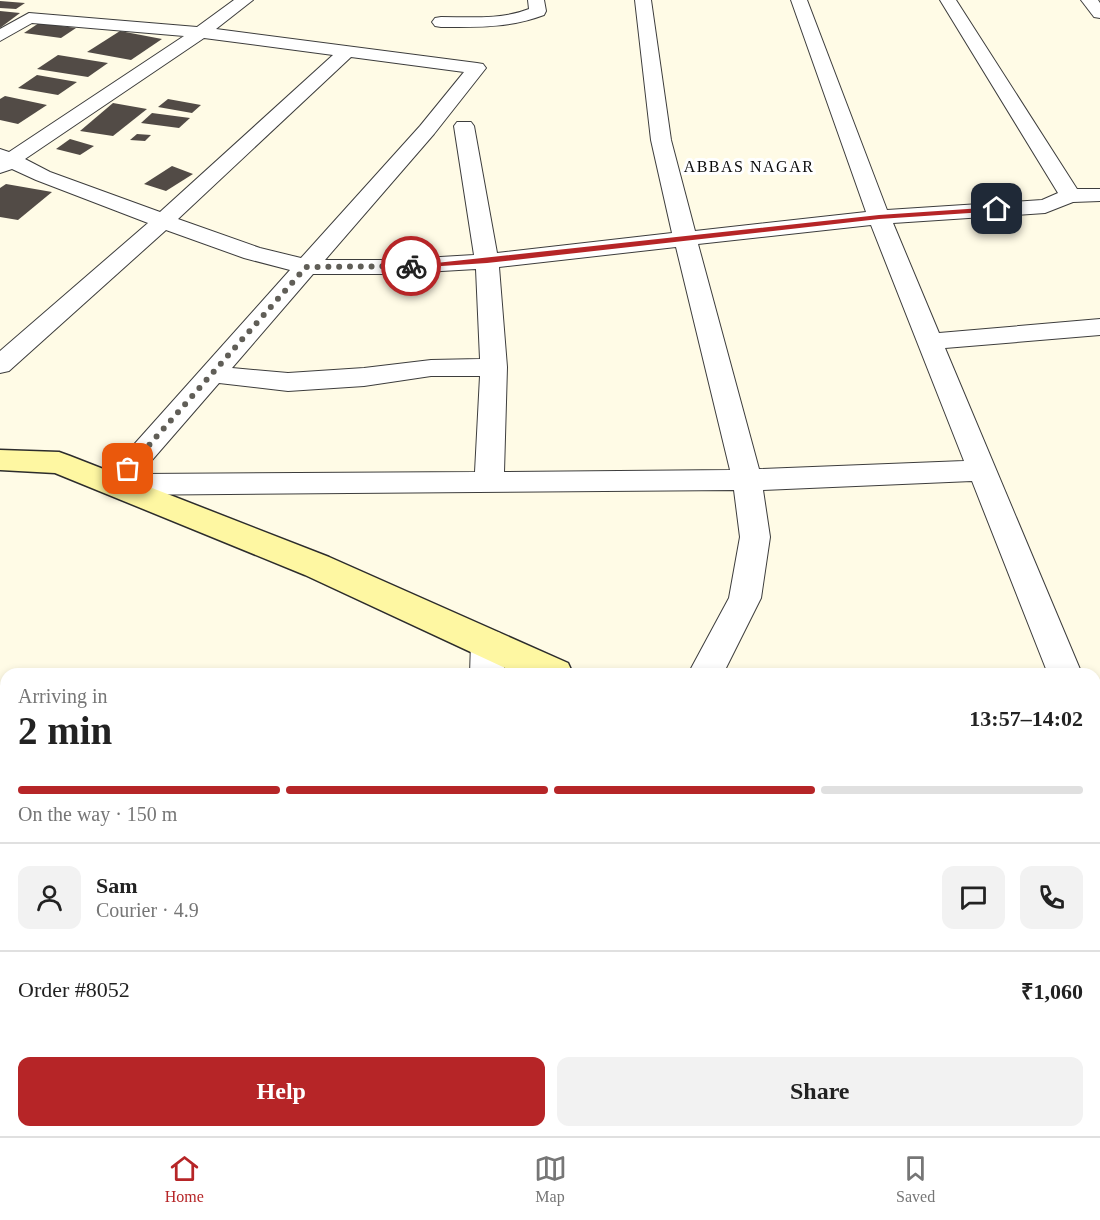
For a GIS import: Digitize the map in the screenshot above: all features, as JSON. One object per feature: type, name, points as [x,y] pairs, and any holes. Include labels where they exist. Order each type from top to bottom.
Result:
[{"type":"street","points":[[0,36],[54,0]]},
{"type":"street","points":[[3,161],[201,32],[245,0]]},
{"type":"street","points":[[441,22],[487,22],[523,18],[538,11],[536,0]]},
{"type":"street","points":[[643,0],[661,140],[747,480],[755,537],[745,598],[708,668]]},
{"type":"street","points":[[800,0],[879,217],[1063,668]]},
{"type":"street","points":[[948,0],[1070,196]]},
{"type":"street","points":[[1089,0],[1100,13]]},
{"type":"street","points":[[29,18],[201,32],[477,68],[427,130],[114,485]]},
{"type":"street","points":[[0,365],[163,221],[348,50]]},
{"type":"street","points":[[464,126],[487,261],[494,367],[489,481]]},
{"type":"street","points":[[3,161],[252,253],[306,267],[390,267],[487,261],[879,217],[1045,206],[1070,196],[1100,195]]},
{"type":"street","points":[[929,342],[1100,327]]},
{"type":"street","points":[[213,374],[288,382],[364,377],[431,368],[494,367]]},
{"type":"street","points":[[0,460],[59,464],[114,485],[317,566],[487,658],[530,668]]},
{"type":"street","points":[[114,485],[747,480],[981,470]]},
{"type":"building","points":[[0,1],[25,3],[16,9],[0,8]]},
{"type":"building","points":[[0,11],[20,13],[0,28]]},
{"type":"building","points":[[39,23],[76,28],[61,38],[24,33]]},
{"type":"building","points":[[120,31],[162,39],[131,60],[87,52]]},
{"type":"building","points":[[58,55],[108,63],[88,77],[37,69]]},
{"type":"building","points":[[37,75],[77,82],[58,95],[18,88]]},
{"type":"building","points":[[5,96],[47,105],[18,124],[0,120],[0,99]]},
{"type":"building","points":[[168,99],[201,105],[192,113],[158,107]]},
{"type":"building","points":[[113,103],[147,109],[113,136],[80,131]]},
{"type":"building","points":[[152,113],[190,118],[179,128],[141,123]]},
{"type":"building","points":[[137,134],[151,135],[145,141],[130,140]]},
{"type":"building","points":[[70,139],[94,146],[80,155],[56,149]]},
{"type":"building","points":[[172,166],[193,174],[166,191],[144,184]]},
{"type":"building","points":[[6,184],[52,192],[18,220],[0,217],[0,188]]},
{"type":"way so far","points":[[128,469],[306,267],[411,266]]},
{"type":"district","name":"ABBAS NAGAR","points":[[749,166]]},
{"type":"route","points":[[411,266],[487,261],[879,217],[997,209]]}]
